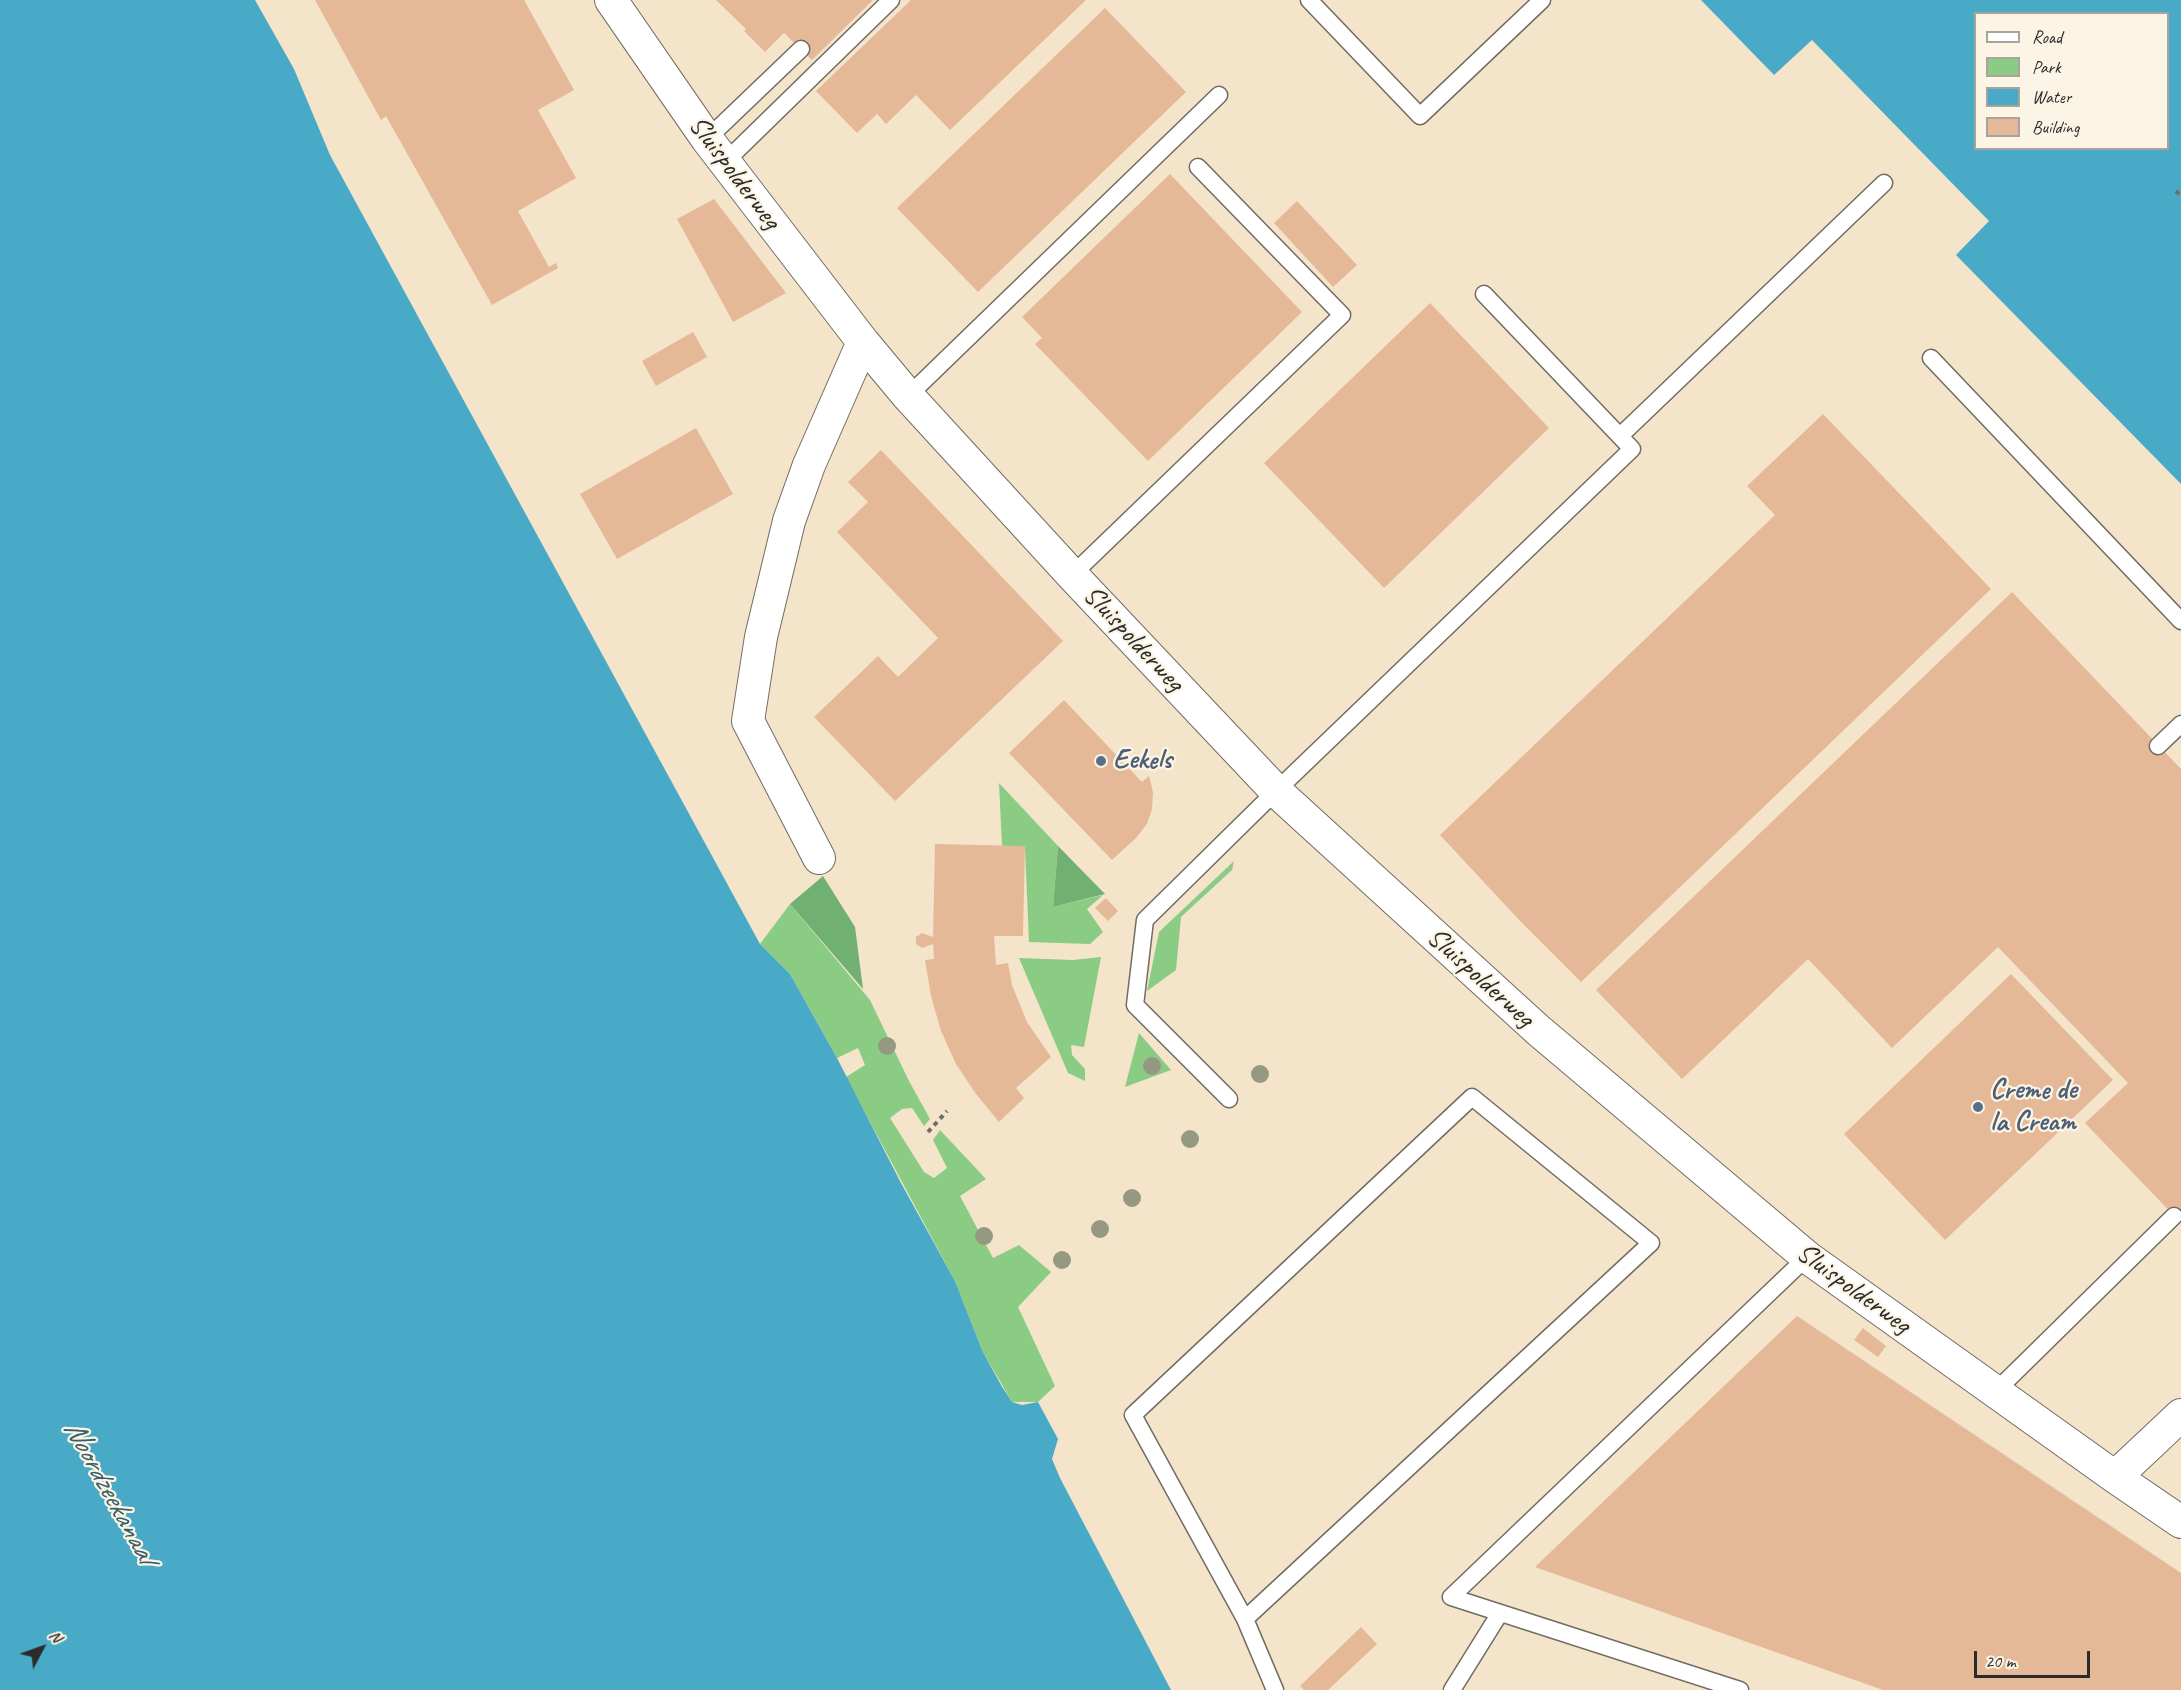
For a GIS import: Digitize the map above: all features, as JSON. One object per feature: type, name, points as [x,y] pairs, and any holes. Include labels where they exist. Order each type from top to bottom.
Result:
[{"type":"street","name":"Sluispolderweg","points":[[614,2],[716,151],[863,342],[908,396],[1276,791],[1538,1030],[1807,1257],[2115,1477],[2181,1521]]},
{"type":"street","points":[[819,858],[748,721],[761,637],[789,521],[809,465],[863,342]]},
{"type":"street","points":[[2115,1477],[2181,1415]]},
{"type":"lane","points":[[716,151],[891,0]]},
{"type":"lane","points":[[1309,0],[1420,116],[1542,0]]},
{"type":"lane","points":[[716,151],[801,49]]},
{"type":"lane","points":[[908,396],[1219,95]]},
{"type":"lane","points":[[1072,574],[1342,315],[1198,167]]},
{"type":"lane","points":[[1620,436],[1884,183]]},
{"type":"lane","points":[[1229,1099],[1136,1005],[1145,920],[1632,449],[1484,294]]},
{"type":"lane","points":[[1930,358],[2181,621]]},
{"type":"lane","points":[[2158,746],[2181,724]]},
{"type":"lane","points":[[1245,1619],[1651,1243],[1472,1097],[1133,1415],[1245,1619],[1275,1690]]},
{"type":"lane","points":[[1995,1392],[2174,1216]]},
{"type":"lane","points":[[1740,1690],[1451,1597],[1807,1257]]},
{"type":"lane","points":[[1452,1690],[1500,1612]]},
{"type":"path","points":[[2176,191],[2181,196]]},
{"type":"path","points":[[928,1132],[947,1112]]},
{"type":"green space","points":[[999,783],[1058,846],[1053,907],[1103,895],[1087,909],[1103,932],[1090,944],[1029,942],[1025,848],[1002,846]]},
{"type":"green space","points":[[1058,846],[1105,894],[1053,907]]},
{"type":"green space","points":[[1234,861],[1232,870],[1181,917],[1176,970],[1147,991],[1159,932]]},
{"type":"green space","points":[[823,876],[855,927],[863,989],[790,904]]},
{"type":"green space","points":[[790,904],[870,1000],[930,1119],[924,1126],[912,1108],[902,1109],[890,1118],[924,1172],[934,1178],[947,1168],[933,1140],[940,1130],[986,1179],[960,1196],[993,1258],[1019,1245],[1051,1272],[1018,1307],[1055,1386],[1038,1402],[1012,1402],[982,1350],[955,1281],[846,1077],[865,1065],[858,1048],[837,1058],[790,974],[760,944]]},
{"type":"green space","points":[[1101,957],[1084,1047],[1071,1045],[1072,1055],[1085,1069],[1085,1081],[1068,1073],[1019,958],[1073,960]]},
{"type":"green space","points":[[1139,1033],[1171,1070],[1125,1087]]},
{"type":"water","name":"Noordzeekanaal","points":[[0,0],[255,0],[294,69],[330,155],[760,944],[790,974],[837,1058],[901,1183],[955,1281],[982,1350],[1001,1385],[1012,1402],[1022,1405],[1038,1402],[1058,1439],[1052,1459],[1060,1478],[1171,1690],[0,1690]]},
{"type":"water","points":[[1701,0],[2181,0],[2181,484],[1956,255],[1989,221],[1812,40],[1774,75]]},
{"type":"building","points":[[315,0],[524,0],[574,90],[538,110],[576,178],[518,211],[549,267],[556,263],[558,268],[492,305],[386,116],[381,120]]},
{"type":"building","points":[[716,0],[873,0],[812,60],[784,33],[765,52],[744,31],[746,29]]},
{"type":"building","points":[[911,0],[1086,0],[950,130],[916,95],[886,124],[877,114],[857,133],[816,91]]},
{"type":"building","points":[[1105,8],[1186,92],[978,292],[897,208]]},
{"type":"building","points":[[1170,174],[1302,312],[1148,461],[1035,344],[1042,338],[1022,317]]},
{"type":"building","points":[[714,199],[786,293],[733,322],[677,219]]},
{"type":"building","points":[[1297,201],[1357,265],[1333,287],[1274,223]]},
{"type":"building","points":[[1430,303],[1549,428],[1384,588],[1264,463]]},
{"type":"building","points":[[693,332],[707,357],[656,386],[642,361]]},
{"type":"building","points":[[1823,414],[1991,589],[1581,982],[1440,835],[1775,515],[1747,486]]},
{"type":"building","points":[[696,428],[733,494],[617,559],[580,494]]},
{"type":"building","points":[[881,450],[1063,641],[895,801],[814,717],[878,656],[898,677],[938,638],[837,532],[868,502],[848,482]]},
{"type":"building","points":[[2012,592],[2181,769],[2181,1223],[2085,1123],[2128,1083],[1998,947],[1892,1048],[1808,959],[1682,1079],[1596,990]]},
{"type":"building","points":[[1064,700],[1142,782],[1149,776],[1153,792],[1152,809],[1147,824],[1136,838],[1112,860],[1009,753]]},
{"type":"building","points":[[935,844],[1025,846],[1023,936],[994,936],[996,965],[1008,963],[1012,985],[1027,1022],[1051,1057],[1016,1088],[1024,1098],[999,1122],[976,1094],[956,1064],[941,1031],[931,996],[925,960],[934,959],[933,944],[922,948],[916,944],[916,937],[922,933],[933,937]]},
{"type":"building","points":[[1106,898],[1118,911],[1108,921],[1095,908]]},
{"type":"building","points":[[2011,974],[2113,1080],[1945,1240],[1844,1134]]},
{"type":"building","points":[[1797,1316],[2181,1573],[2181,1690],[1883,1690],[1535,1567]]},
{"type":"building","points":[[1863,1328],[1886,1346],[1878,1357],[1854,1340]]},
{"type":"building","points":[[1361,1627],[1377,1644],[1328,1690],[1304,1690],[1300,1686]]},
{"type":"place","name":"Eekels","points":[[1101,761]]},
{"type":"place","name":"Creme de la Cream","points":[[1978,1107]]}]
